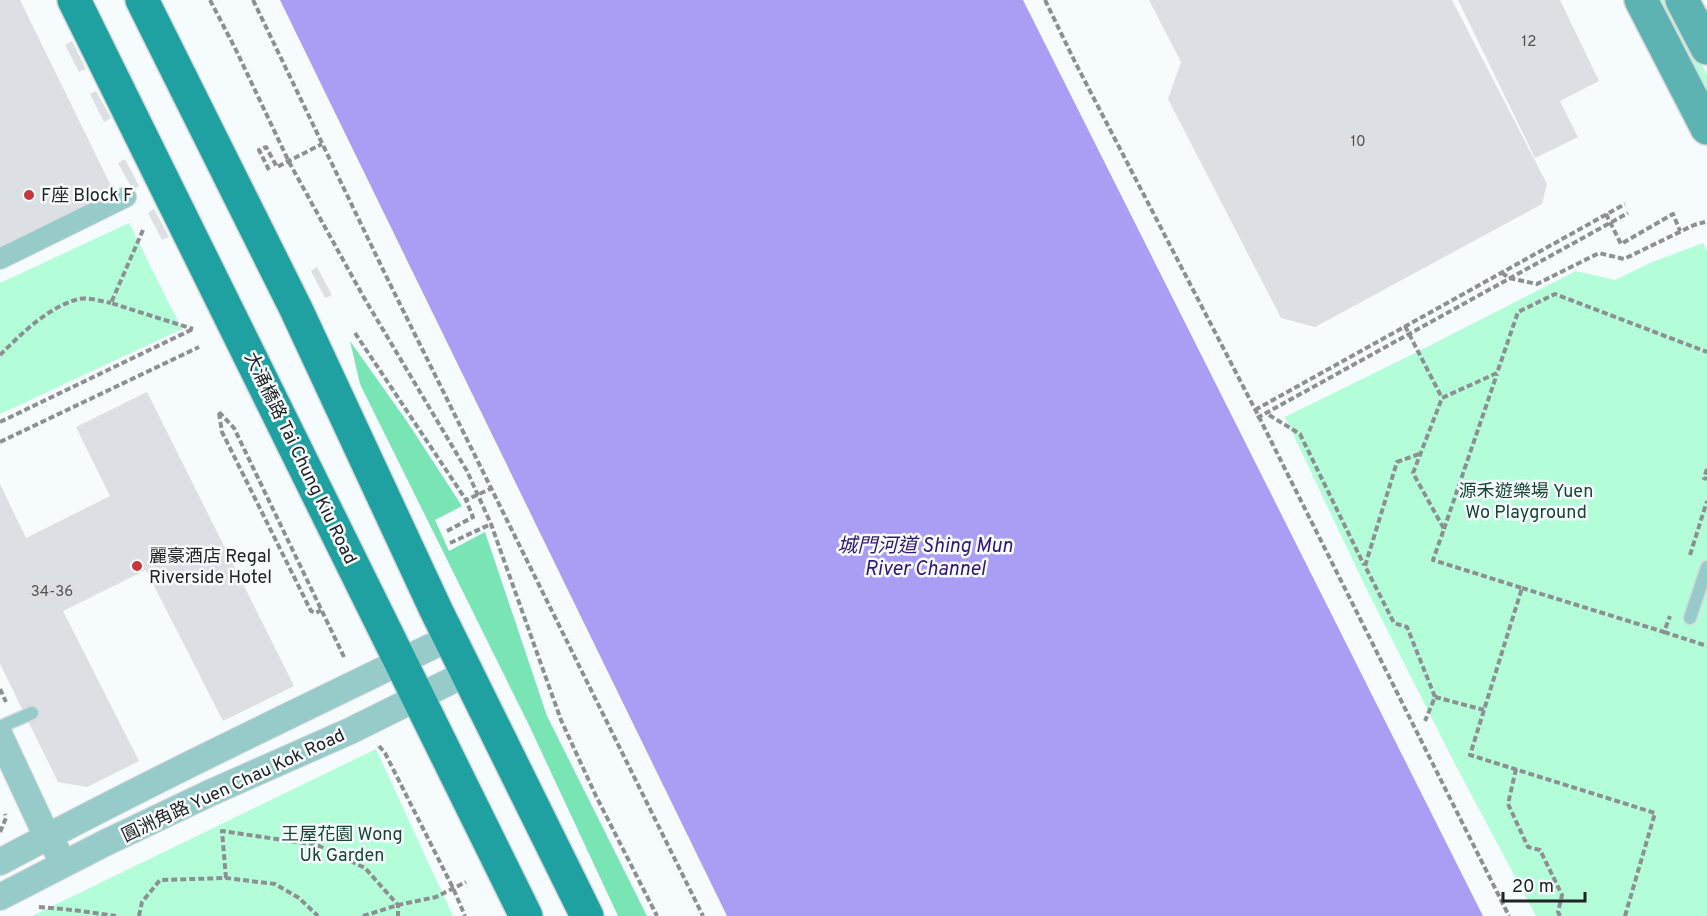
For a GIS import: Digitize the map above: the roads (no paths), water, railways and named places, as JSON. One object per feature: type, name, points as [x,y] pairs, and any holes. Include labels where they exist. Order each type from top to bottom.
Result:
[{"type":"main road","name":"大涌橋路 Tai Chung Kiu Road","points":[[75,0],[526,916]]},
{"type":"main road","points":[[142,0],[296,309],[449,638],[487,711],[586,916]]},
{"type":"main road","points":[[1641,0],[1706,126]]},
{"type":"main road","points":[[1682,0],[1707,48]]},
{"type":"main road","points":[[1693,0],[1707,11]]},
{"type":"street","points":[[0,260],[126,197]]},
{"type":"street","name":"圓洲角路 Yuen Chau Kok Road","points":[[0,862],[48,836],[449,638]]},
{"type":"street","name":"圓洲角路 Yuen Chau Kok Road","points":[[0,897],[210,793],[350,731],[467,673]]},
{"type":"street","points":[[0,736],[41,824],[64,865]]},
{"type":"lane","points":[[1690,618],[1707,567]]},
{"type":"lane","points":[[0,727],[32,713]]},
{"type":"water","name":"城門河道 Shing Mun River Channel","points":[[280,0],[1023,0],[1483,916],[727,916]]},
{"type":"place","name":"F座 Block F","points":[[29,195]]},
{"type":"place","name":"麗豪酒店 Regal Riverside Hotel","points":[[137,566]]},
{"type":"park label","name":"源禾遊樂場 Yuen Wo Playground","points":[[1526,501]]},
{"type":"park label","name":"王屋花園 Wong Uk Garden","points":[[342,844]]}]
